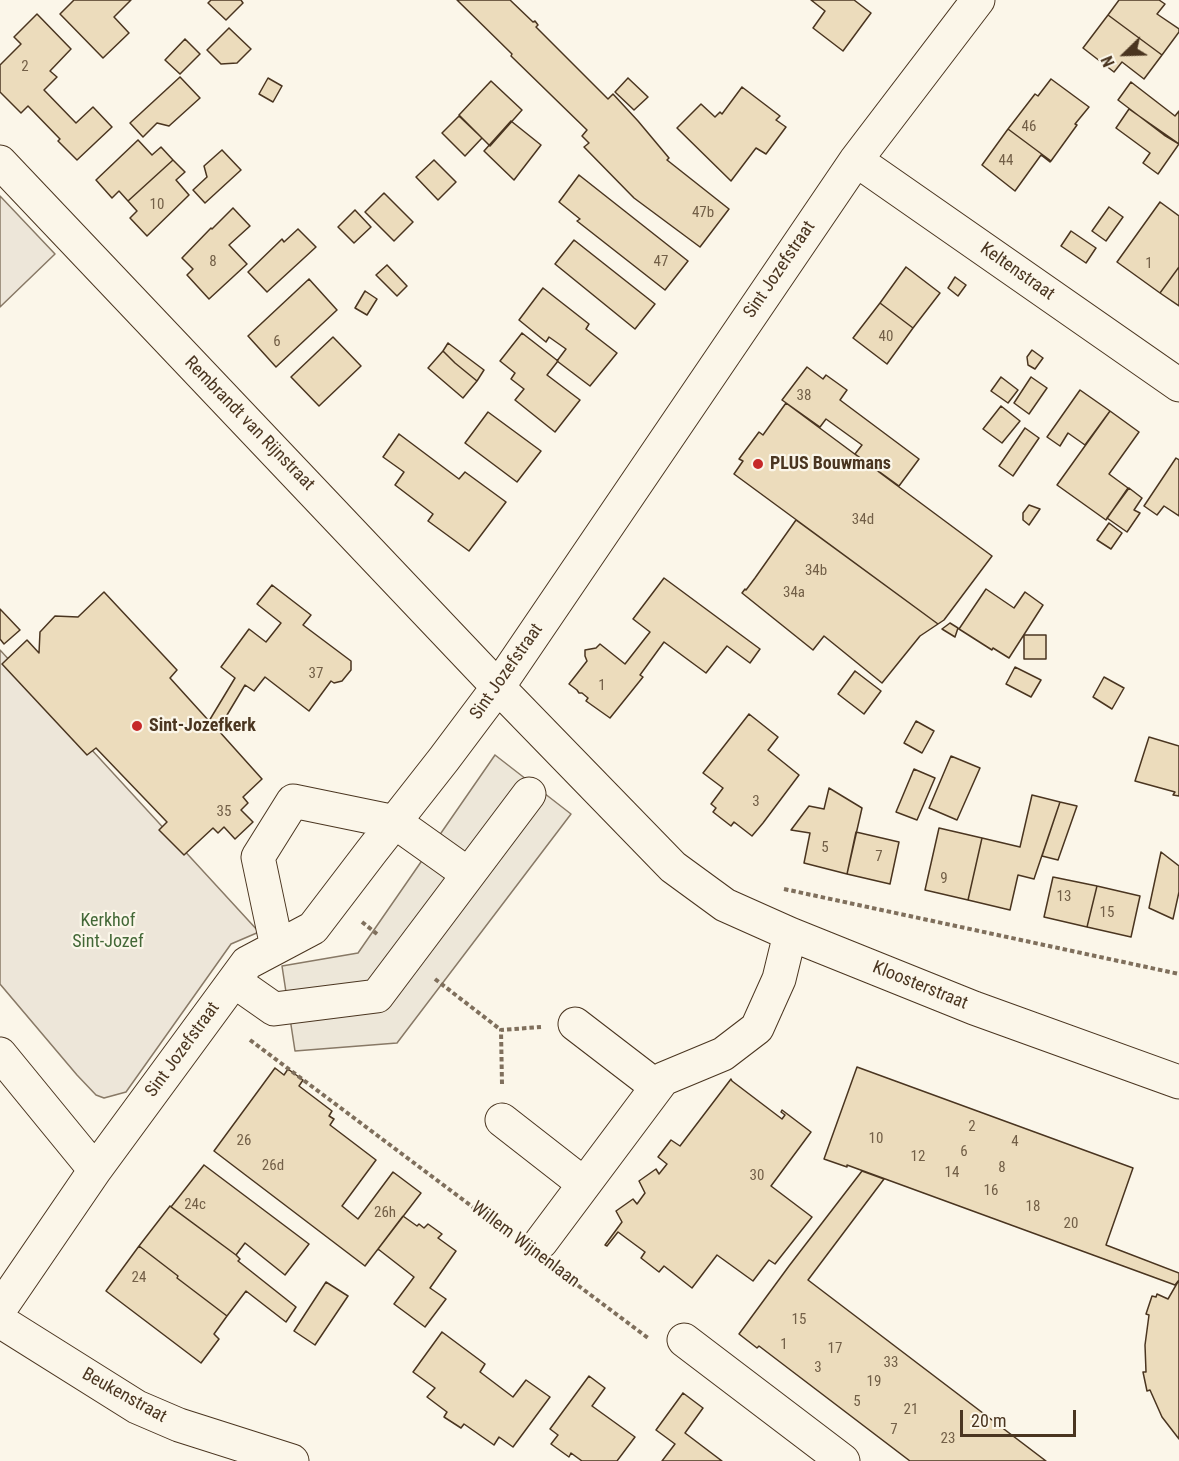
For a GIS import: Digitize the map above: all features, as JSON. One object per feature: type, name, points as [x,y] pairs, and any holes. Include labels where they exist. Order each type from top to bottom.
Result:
[{"type":"street","name":"Sint Jozefstraat","points":[[0,1309],[94,1170],[247,963],[313,928],[498,687],[856,160],[978,0]]},
{"type":"street","name":"Keltenstraat","points":[[856,160],[1179,385]]},
{"type":"street","name":"Rembrandt van Rijnstraat","points":[[0,162],[498,687]]},
{"type":"street","name":"Kloosterstraat","points":[[498,687],[673,867],[725,905],[790,934],[974,1008],[1179,1082]]},
{"type":"street","points":[[234,981],[274,1009],[377,996],[529,794]]},
{"type":"street","points":[[277,947],[258,857],[293,801],[395,822],[468,874]]},
{"type":"street","points":[[535,1248],[663,1079],[723,1054],[756,1028],[779,979],[790,934]]},
{"type":"street","points":[[575,1024],[657,1088]]},
{"type":"street","points":[[0,1054],[94,1170]]},
{"type":"street","points":[[502,1120],[584,1184]]},
{"type":"street","name":"Beukenstraat","points":[[0,1321],[137,1407],[178,1425],[292,1461]]},
{"type":"street","points":[[684,1340],[843,1461]]},
{"type":"path","points":[[773,887],[1179,974]]},
{"type":"path","name":"Willem Wijnenlaan","points":[[211,1011],[535,1248],[651,1340],[684,1340]]},
{"type":"path","points":[[502,1120],[501,1030],[575,1024]]},
{"type":"green space","points":[[0,196],[55,254],[0,307]]},
{"type":"green space","name":"Kerkhof Sint-Jozef","points":[[0,650],[259,932],[231,944],[126,1092],[104,1098],[96,1095],[77,1075],[0,984]]},
{"type":"shaded area","points":[[495,755],[571,814],[397,1043],[295,1051],[282,966],[358,953]]},
{"type":"building","points":[[74,0],[131,0],[114,17],[129,33],[103,58],[60,14]]},
{"type":"building","points":[[211,0],[241,0],[243,3],[226,20],[208,3]]},
{"type":"building","points":[[457,0],[510,0],[533,22],[535,21],[538,25],[536,27],[608,99],[613,94],[669,158],[667,160],[729,209],[700,247],[634,198],[584,147],[589,143],[582,136],[587,130]]},
{"type":"building","points":[[811,0],[854,0],[871,13],[843,51],[813,28],[825,11]]},
{"type":"building","points":[[1119,0],[1159,0],[1165,4],[1157,14],[1179,29],[1179,32],[1162,55],[1108,15]]},
{"type":"building","points":[[37,14],[71,49],[50,71],[57,77],[44,90],[76,123],[93,107],[112,127],[77,160],[28,106],[21,113],[0,92],[0,65],[21,44],[14,37]]},
{"type":"building","points":[[1108,15],[1162,55],[1144,79],[1122,62],[1114,72],[1083,48]]},
{"type":"building","points":[[229,28],[251,49],[237,63],[221,64],[207,50]]},
{"type":"building","points":[[185,39],[200,54],[180,74],[165,60]]},
{"type":"building","points":[[180,77],[200,98],[169,126],[157,123],[143,137],[130,123]]},
{"type":"building","points":[[268,78],[282,86],[273,102],[259,94]]},
{"type":"building","points":[[628,78],[648,97],[634,110],[615,92]]},
{"type":"building","points":[[1051,79],[1089,107],[1051,161],[1008,129],[1035,94],[1038,96]]},
{"type":"building","points":[[491,81],[522,110],[490,146],[459,115]]},
{"type":"building","points":[[1131,82],[1175,116],[1179,111],[1179,144],[1118,100]]},
{"type":"building","points":[[742,87],[780,116],[776,120],[786,127],[766,154],[756,148],[731,181],[677,128],[701,104],[715,117],[720,112],[722,114]]},
{"type":"building","points":[[1129,109],[1179,144],[1158,174],[1143,163],[1150,153],[1116,128]]},
{"type":"building","points":[[459,116],[482,138],[465,156],[442,133]]},
{"type":"building","points":[[511,121],[541,145],[514,180],[484,151]]},
{"type":"building","points":[[1008,129],[1051,161],[1041,155],[1015,191],[982,165]]},
{"type":"building","points":[[138,140],[152,155],[161,147],[173,160],[128,201],[119,191],[112,198],[96,180]]},
{"type":"building","points":[[222,150],[241,170],[205,203],[193,190],[207,177],[204,166]]},
{"type":"building","points":[[173,160],[185,172],[176,180],[189,195],[147,236],[130,218],[137,211],[128,201]]},
{"type":"building","points":[[434,160],[456,182],[438,200],[416,177]]},
{"type":"building","points":[[579,175],[688,261],[665,290],[577,221],[580,219],[559,202]]},
{"type":"building","points":[[384,193],[413,222],[394,241],[365,212]]},
{"type":"building","points":[[1160,202],[1179,216],[1179,267],[1160,293],[1117,262]]},
{"type":"building","points":[[1109,207],[1123,217],[1106,241],[1092,231]]},
{"type":"building","points":[[233,208],[250,226],[229,245],[247,264],[209,299],[187,275],[193,269],[182,258]]},
{"type":"building","points":[[355,210],[371,227],[354,243],[338,227]]},
{"type":"building","points":[[298,229],[316,247],[267,292],[248,272],[282,239],[284,242]]},
{"type":"building","points":[[1071,231],[1096,248],[1086,263],[1061,246]]},
{"type":"building","points":[[574,240],[655,304],[635,329],[555,264]]},
{"type":"building","points":[[387,265],[407,286],[397,296],[376,275]]},
{"type":"building","points":[[906,267],[940,293],[913,328],[880,303]]},
{"type":"building","points":[[1179,267],[1179,306],[1160,293]]},
{"type":"building","points":[[955,277],[966,285],[958,296],[948,288]]},
{"type":"building","points":[[309,279],[337,310],[276,367],[248,336]]},
{"type":"building","points":[[543,288],[589,324],[586,329],[617,353],[590,386],[557,361],[566,349],[549,337],[546,342],[519,320]]},
{"type":"building","points":[[365,291],[377,299],[367,315],[355,308]]},
{"type":"building","points":[[880,303],[913,328],[887,364],[853,338]]},
{"type":"building","points":[[522,333],[558,361],[547,375],[580,400],[555,432],[515,400],[524,389],[511,379],[515,373],[500,361]]},
{"type":"building","points":[[333,337],[361,366],[319,406],[291,377]]},
{"type":"building","points":[[448,343],[484,370],[477,381],[443,351]]},
{"type":"building","points":[[1032,350],[1043,358],[1035,369],[1028,365],[1027,357]]},
{"type":"building","points":[[443,351],[477,381],[463,398],[428,368]]},
{"type":"building","points":[[807,367],[823,379],[826,375],[847,390],[840,400],[919,459],[899,486],[855,454],[862,445],[826,419],[820,427],[782,400]]},
{"type":"building","points":[[1001,377],[1018,390],[1008,403],[991,391]]},
{"type":"building","points":[[1031,377],[1047,388],[1029,414],[1014,403]]},
{"type":"building","points":[[1080,390],[1110,411],[1085,445],[1068,433],[1060,446],[1047,437]]},
{"type":"building","points":[[786,403],[992,556],[944,620],[938,624],[734,474],[743,461],[739,459],[759,432],[763,435]]},
{"type":"building","points":[[1001,406],[1020,421],[1002,443],[983,429]]},
{"type":"building","points":[[1110,411],[1139,432],[1109,474],[1128,488],[1106,520],[1057,485]]},
{"type":"building","points":[[488,412],[541,451],[517,482],[465,443]]},
{"type":"building","points":[[1025,428],[1039,438],[1013,476],[999,466]]},
{"type":"building","points":[[399,434],[459,479],[465,472],[506,502],[469,551],[428,521],[433,514],[395,485],[404,472],[383,457]]},
{"type":"building","points":[[1176,458],[1179,460],[1179,516],[1164,506],[1157,515],[1144,506]]},
{"type":"building","points":[[1129,488],[1142,498],[1134,510],[1140,513],[1127,532],[1107,518]]},
{"type":"building","points":[[1029,505],[1040,509],[1029,525],[1023,520],[1023,513]]},
{"type":"building","points":[[796,520],[938,624],[920,636],[882,683],[824,636],[813,650],[742,593]]},
{"type":"building","points":[[1109,523],[1122,533],[1111,549],[1097,540]]},
{"type":"building","points":[[664,578],[760,649],[750,663],[727,646],[706,673],[664,642],[640,675],[643,677],[610,718],[586,701],[588,698],[569,684],[587,661],[585,650],[596,648],[600,644],[625,664],[650,632],[633,619]]},
{"type":"building","name":"Sint-Jozefkerk","points":[[272,585],[311,615],[303,625],[351,661],[351,670],[342,681],[334,683],[331,681],[309,711],[265,677],[254,691],[245,685],[218,730],[262,779],[243,797],[248,803],[241,810],[253,822],[235,839],[224,827],[218,833],[213,828],[184,855],[159,830],[167,822],[96,748],[87,755],[2,664],[27,640],[39,653],[40,632],[55,616],[78,617],[104,592],[177,670],[170,678],[209,721],[235,678],[221,667],[249,629],[266,642],[281,623],[257,604]]},
{"type":"building","points":[[986,589],[1014,608],[1025,592],[1043,605],[1009,658],[959,629]]},
{"type":"building","points":[[0,609],[20,630],[4,644],[0,639]]},
{"type":"building","points":[[950,623],[958,628],[955,637],[942,629]]},
{"type":"building","points":[[1024,635],[1046,635],[1046,659],[1024,659]]},
{"type":"building","points":[[1015,667],[1041,680],[1031,697],[1006,684]]},
{"type":"building","points":[[855,671],[881,691],[864,714],[838,694]]},
{"type":"building","points":[[1104,677],[1124,688],[1112,709],[1093,697]]},
{"type":"building","points":[[749,714],[778,737],[768,750],[799,775],[752,836],[734,822],[731,826],[713,812],[716,808],[711,804],[723,788],[703,773]]},
{"type":"building","points":[[916,721],[934,731],[922,753],[904,743]]},
{"type":"building","points":[[1149,737],[1179,746],[1179,796],[1173,795],[1175,792],[1135,781]]},
{"type":"building","points":[[951,756],[980,768],[957,820],[929,808]]},
{"type":"building","points":[[914,769],[935,778],[917,820],[896,812]]},
{"type":"building","points":[[829,788],[862,808],[847,874],[804,863],[810,833],[791,830],[809,806],[824,809]]},
{"type":"building","points":[[1032,795],[1060,802],[1034,879],[1018,875],[1010,910],[968,900],[982,838],[1020,847]]},
{"type":"building","points":[[1060,802],[1077,806],[1058,860],[1042,856]]},
{"type":"building","points":[[939,828],[982,838],[968,900],[925,890]]},
{"type":"building","points":[[856,832],[899,842],[890,884],[847,874]]},
{"type":"building","points":[[1161,852],[1179,866],[1179,892],[1173,919],[1149,908]]},
{"type":"building","points":[[1053,877],[1097,886],[1087,927],[1044,917]]},
{"type":"building","points":[[1097,886],[1140,896],[1131,937],[1087,927]]},
{"type":"building","points":[[857,1067],[1133,1168],[1106,1245],[1179,1273],[1179,1280],[1175,1285],[847,1165],[847,1167],[824,1159]]},
{"type":"building","points":[[275,1068],[284,1075],[288,1069],[303,1080],[299,1086],[332,1111],[329,1116],[334,1119],[330,1125],[376,1160],[342,1206],[358,1219],[393,1172],[421,1193],[365,1266],[214,1151]]},
{"type":"building","points":[[731,1079],[782,1119],[785,1115],[781,1112],[782,1110],[811,1132],[771,1186],[812,1217],[775,1264],[769,1260],[753,1281],[717,1255],[692,1288],[664,1266],[659,1272],[641,1258],[645,1252],[618,1232],[607,1246],[605,1245],[622,1222],[616,1211],[633,1199],[637,1204],[645,1193],[639,1181],[656,1169],[659,1174],[667,1164],[658,1157],[671,1140],[680,1146]]},
{"type":"building","points":[[204,1165],[309,1244],[285,1275],[245,1243],[236,1255],[171,1207]]},
{"type":"building","points":[[862,1171],[884,1179],[808,1280],[1046,1461],[910,1461],[759,1346],[757,1348],[739,1334]]},
{"type":"building","points":[[170,1206],[236,1255],[240,1259],[238,1261],[296,1307],[286,1322],[246,1291],[227,1316],[139,1246]]},
{"type":"building","points":[[403,1216],[417,1226],[419,1224],[424,1228],[428,1224],[442,1234],[438,1238],[456,1251],[430,1288],[446,1299],[425,1327],[394,1304],[414,1277],[378,1249]]},
{"type":"building","points":[[139,1246],[227,1316],[214,1334],[219,1339],[201,1363],[106,1291]]},
{"type":"building","points":[[1179,1280],[1179,1439],[1162,1417],[1150,1390],[1147,1391],[1143,1372],[1146,1372],[1145,1345],[1149,1315],[1146,1314],[1152,1296],[1156,1297],[1157,1294],[1168,1299]]},
{"type":"building","points":[[326,1282],[348,1296],[315,1345],[294,1331]]},
{"type":"building","points":[[442,1332],[485,1364],[480,1372],[513,1397],[526,1380],[550,1397],[513,1447],[499,1437],[494,1445],[464,1424],[461,1428],[444,1417],[447,1412],[427,1397],[435,1388],[413,1372]]},
{"type":"building","points":[[589,1376],[605,1388],[592,1406],[635,1437],[617,1461],[582,1461],[571,1453],[569,1457],[551,1444],[558,1435],[550,1429]]},
{"type":"building","points":[[683,1393],[703,1408],[685,1433],[722,1461],[662,1461],[675,1444],[656,1430]]},
{"type":"place","name":"PLUS Bouwmans","points":[[758,464]]},
{"type":"place","name":"Sint-Jozefkerk","points":[[137,726]]}]
